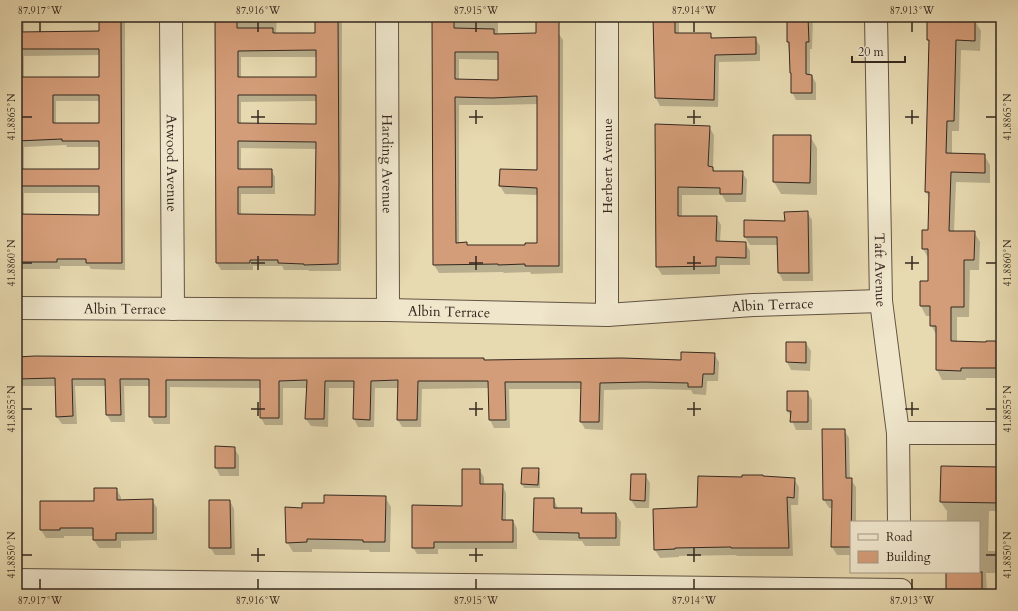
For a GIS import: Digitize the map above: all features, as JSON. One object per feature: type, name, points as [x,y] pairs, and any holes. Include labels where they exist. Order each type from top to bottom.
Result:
[{"type":"street","name":"Atwood Avenue","points":[[171,17],[173,309]]},
{"type":"street","name":"Harding Avenue","points":[[387,17],[388,310]]},
{"type":"street","name":"Herbert Avenue","points":[[607,17],[607,315]]},
{"type":"street","name":"Taft Avenue","points":[[876,17],[882,301],[898,433],[899,521]]},
{"type":"street","name":"Albin Terrace","points":[[17,308],[388,310],[607,315],[752,306],[882,301]]},
{"type":"street","points":[[898,433],[1001,433]]},
{"type":"street","points":[[17,580],[901,585]]},
{"type":"building","points":[[99,17],[121,17],[122,263],[86,263],[86,259],[57,259],[57,262],[17,262],[17,214],[99,215],[99,186],[17,186],[17,169],[99,169],[99,141],[62,141],[62,139],[17,141],[17,77],[99,77],[99,49],[17,49],[17,32],[99,31]],"holes":[[[53,95],[99,95],[99,123],[53,123]]]},
{"type":"building","points":[[215,17],[237,17],[237,28],[273,28],[273,33],[315,33],[315,17],[338,17],[338,264],[304,265],[278,263],[278,260],[250,260],[250,263],[216,263]],"holes":[[[316,50],[316,77],[238,77],[238,51]],[[238,95],[316,95],[316,124],[238,123]],[[238,141],[316,142],[315,215],[238,214],[238,187],[272,187],[272,169],[238,169]]]},
{"type":"building","points":[[432,17],[454,17],[454,28],[494,29],[494,34],[536,33],[536,17],[559,17],[559,266],[525,266],[525,264],[433,265]],"holes":[[[455,52],[498,52],[498,80],[455,79]],[[537,96],[537,170],[500,169],[499,186],[537,188],[537,243],[525,243],[525,245],[467,245],[467,242],[456,243],[455,97],[492,98]]]},
{"type":"building","points":[[653,17],[675,17],[675,33],[711,33],[711,38],[756,37],[756,54],[715,55],[714,100],[655,98]]},
{"type":"building","points":[[787,17],[808,17],[809,42],[806,42],[806,74],[812,75],[812,93],[791,93],[789,42],[787,42]]},
{"type":"building","points":[[927,19],[975,20],[975,41],[956,40],[954,121],[947,121],[946,153],[985,154],[985,173],[951,172],[949,231],[975,231],[974,260],[964,260],[964,307],[951,307],[951,341],[1001,341],[1001,368],[961,368],[961,371],[936,370],[936,326],[930,326],[930,306],[920,306],[920,281],[928,281],[928,249],[922,249],[922,230],[928,230],[929,192],[925,192],[929,40],[927,40]]},
{"type":"building","points":[[655,124],[710,126],[708,166],[713,167],[713,171],[743,171],[742,194],[720,194],[720,188],[678,187],[678,216],[717,216],[716,241],[746,242],[746,258],[716,257],[716,266],[656,267]]},
{"type":"building","points":[[773,135],[811,135],[810,183],[773,182]]},
{"type":"building","points":[[808,211],[809,273],[778,273],[777,237],[744,237],[744,220],[785,221],[784,212]]},
{"type":"building","points":[[786,342],[806,342],[806,363],[786,362]]},
{"type":"building","points":[[681,352],[715,353],[714,374],[703,374],[702,387],[688,387],[688,383],[600,383],[599,422],[580,422],[581,382],[505,382],[506,420],[489,420],[488,381],[418,381],[417,420],[397,420],[398,380],[371,381],[370,420],[353,419],[354,381],[325,381],[324,419],[305,419],[307,380],[279,381],[279,418],[260,418],[260,380],[166,380],[166,417],[149,417],[149,379],[120,379],[121,415],[106,415],[105,379],[72,379],[73,416],[56,417],[55,378],[17,379],[17,357],[35,356],[484,358],[484,360],[622,358],[681,360]]},
{"type":"building","points":[[787,391],[808,391],[808,422],[790,422],[791,411],[787,411]]},
{"type":"building","points":[[822,429],[845,429],[846,478],[852,478],[850,547],[831,547],[832,500],[823,500]]},
{"type":"building","points":[[215,446],[235,447],[235,468],[215,468]]},
{"type":"building","points":[[941,466],[1001,467],[1001,503],[940,502]]},
{"type":"building","points":[[522,468],[539,468],[538,485],[521,484]]},
{"type":"building","points":[[462,469],[480,469],[480,484],[503,484],[502,520],[513,520],[513,542],[434,542],[434,548],[412,548],[412,505],[462,506]]},
{"type":"building","points":[[631,474],[646,474],[645,501],[630,500]]},
{"type":"building","points":[[742,475],[795,478],[794,498],[787,497],[789,548],[731,547],[654,550],[653,509],[697,507],[698,476],[742,477]]},
{"type":"building","points":[[94,488],[117,488],[117,500],[153,499],[153,533],[116,533],[116,540],[93,540],[93,528],[60,528],[60,530],[40,530],[40,501],[94,501]]},
{"type":"building","points":[[324,495],[386,496],[385,542],[307,539],[307,542],[286,543],[285,507],[302,508],[302,503],[324,503]]},
{"type":"building","points":[[534,498],[554,498],[554,508],[582,508],[581,513],[616,513],[616,538],[579,538],[579,533],[533,532]]},
{"type":"building","points":[[209,500],[230,500],[231,548],[209,548]]},
{"type":"building","points":[[982,572],[982,594],[946,594],[946,573]]}]
